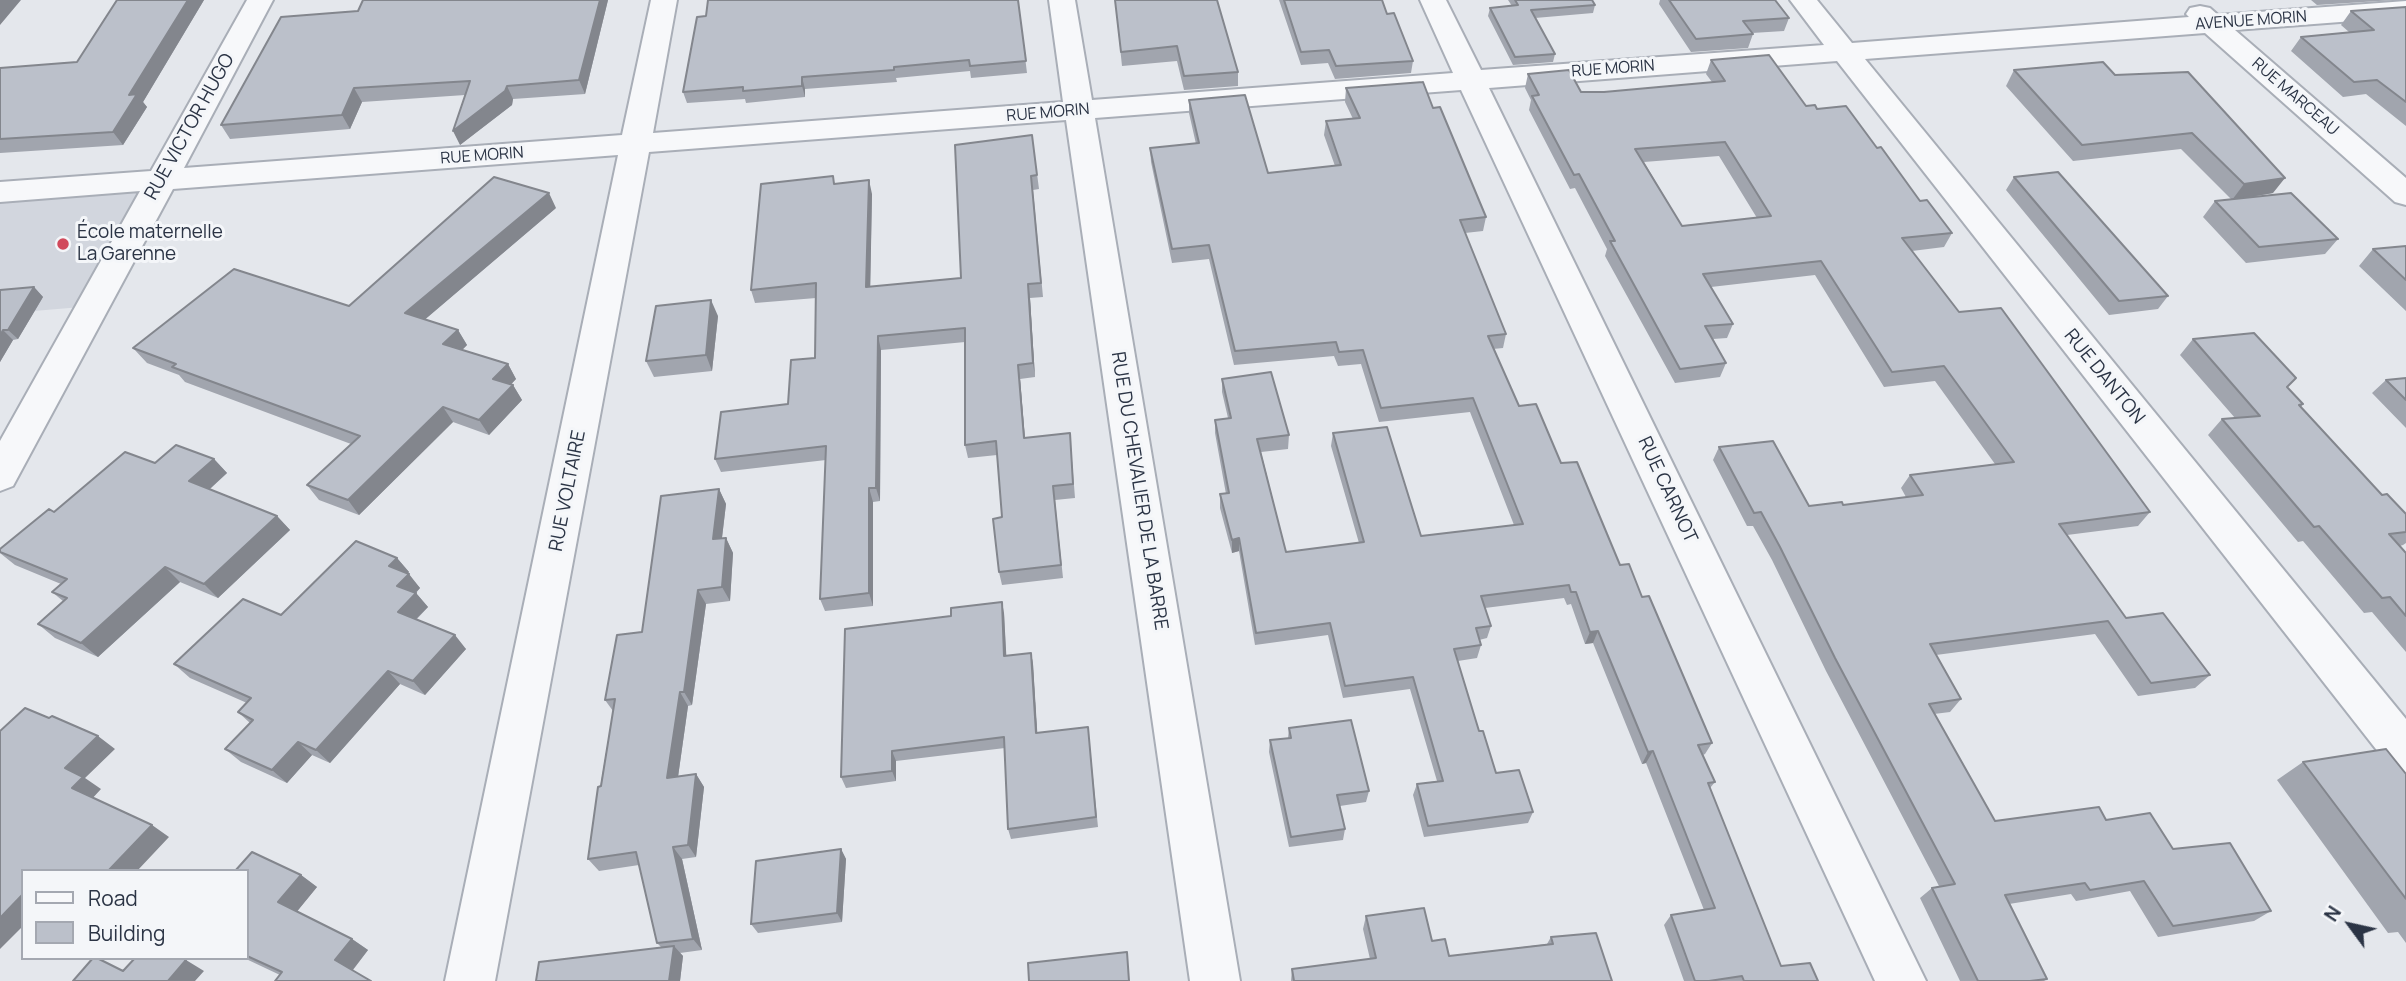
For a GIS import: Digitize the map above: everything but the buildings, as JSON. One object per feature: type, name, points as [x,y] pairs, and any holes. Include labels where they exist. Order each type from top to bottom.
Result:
[{"type":"street","name":"RUE VICTOR HUGO","points":[[0,476],[260,0]]},
{"type":"street","name":"RUE VOLTAIRE","points":[[470,981],[664,0]]},
{"type":"street","name":"RUE DU CHEVALIER DE LA BARRE","points":[[1062,0],[1215,981]]},
{"type":"street","name":"RUE CARNOT","points":[[1433,0],[1901,981]]},
{"type":"street","name":"RUE DANTON","points":[[1803,0],[2406,753]]},
{"type":"street","name":"RUE MARCEAU","points":[[2184,0],[2406,195]]},
{"type":"street","name":"AVENUE MORIN","points":[[2095,33],[2406,9]]},
{"type":"street","name":"RUE MORIN","points":[[0,191],[2095,33]]},
{"type":"shaded area","name":"École maternelle La Garenne","points":[[162,179],[93,306],[34,311],[42,297],[0,301],[0,192]]},
{"type":"place","name":"École maternelle La Garenne","points":[[63,244]]}]
